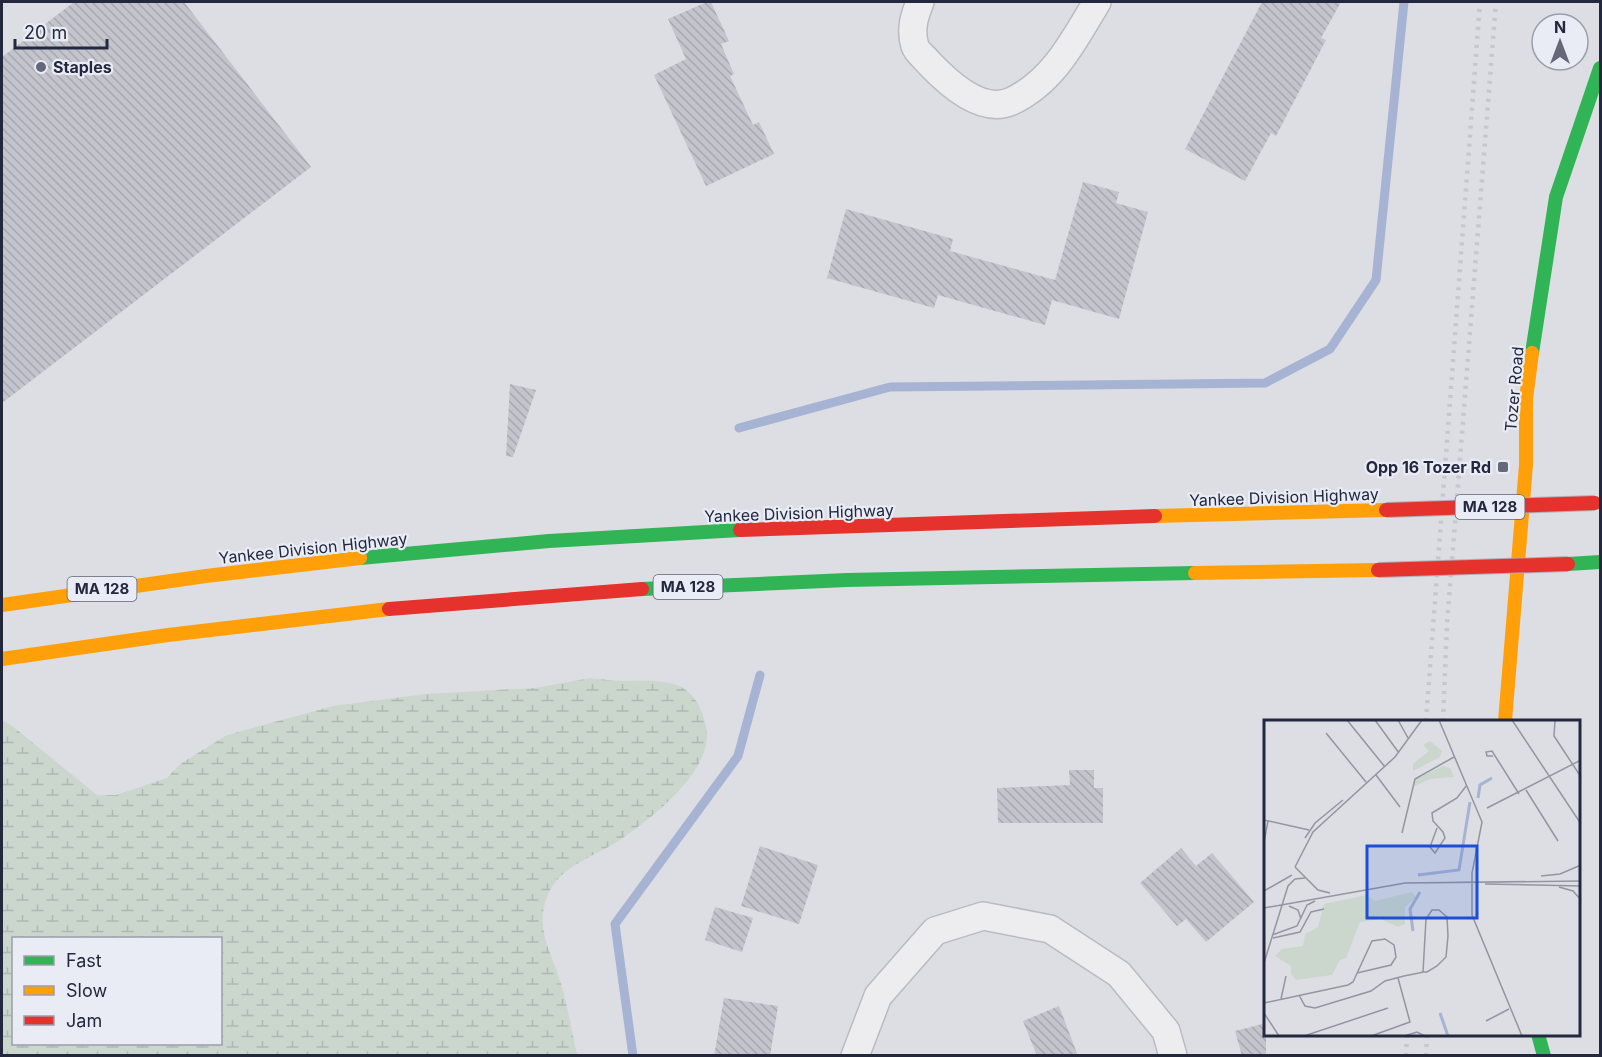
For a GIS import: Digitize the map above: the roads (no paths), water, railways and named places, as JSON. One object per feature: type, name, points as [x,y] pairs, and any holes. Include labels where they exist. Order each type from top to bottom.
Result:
[{"type":"main road","name":"Tozer Road","points":[[1505,720],[1526,465],[1526,399],[1545,268],[1556,197],[1600,68]]},
{"type":"main road","name":"Yankee Division Highway","points":[[2,605],[225,574],[546,542],[782,529],[1599,503]]},
{"type":"main road","name":"MA 128","points":[[2,659],[260,623],[667,588],[779,582],[1378,570],[1600,562]]},
{"type":"main road","points":[[1538,1036],[1544,1056]]},
{"type":"street","points":[[920,2],[912,23],[915,48],[948,83],[979,102],[1009,103],[1042,83],[1068,51],[1097,2]]},
{"type":"street","points":[[855,1056],[878,996],[935,931],[984,916],[1050,928],[1119,974],[1166,1031],[1173,1056]]},
{"type":"waterway","points":[[739,428],[890,387],[1265,383],[1330,349],[1376,280],[1404,2]]},
{"type":"waterway","points":[[633,1056],[615,924],[738,756],[760,675]]},
{"type":"railway","points":[[1426,720],[1480,2]]},
{"type":"railway","points":[[1443,720],[1447,624],[1496,2]]},
{"type":"railway","points":[[1406,1056],[1407,1036]]},
{"type":"railway","points":[[1426,1056],[1427,1036]]},
{"type":"place","name":"Staples","points":[[41,67]]},
{"type":"place","name":"Opp 16 Tozer Rd","points":[[1503,467]]}]
